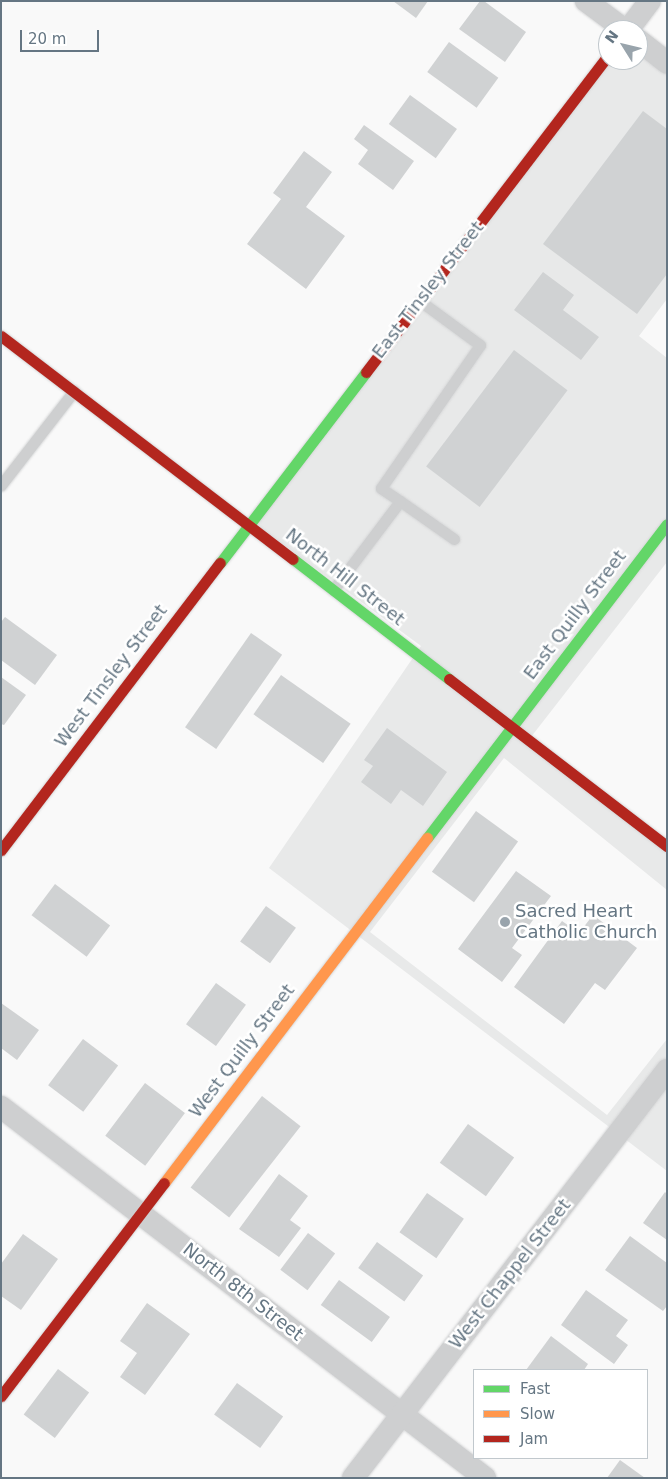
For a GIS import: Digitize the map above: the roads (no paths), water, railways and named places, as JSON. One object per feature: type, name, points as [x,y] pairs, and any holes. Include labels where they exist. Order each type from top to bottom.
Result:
[{"type":"street","points":[[586,1],[612,20]]},
{"type":"street","points":[[634,20],[650,1]]},
{"type":"street","points":[[648,48],[667,63]]},
{"type":"street","name":"East Tinsley Street","points":[[249,524],[598,69]]},
{"type":"street","name":"North Hill Street","points":[[1,336],[249,524],[667,846]]},
{"type":"street","name":"West Tinsley Street","points":[[1,850],[249,524]]},
{"type":"street","name":"East Quilly Street","points":[[511,727],[667,524]]},
{"type":"street","name":"West Quilly Street","points":[[1,1396],[511,727]]},
{"type":"street","name":"West Chappel Street","points":[[353,1478],[667,1070]]},
{"type":"street","name":"North 8th Street","points":[[1,1107],[485,1478]]},
{"type":"lane","points":[[420,301],[480,345],[381,488],[454,539]]},
{"type":"lane","points":[[1,485],[74,391]]},
{"type":"lane","points":[[333,590],[400,502]]},
{"type":"place","name":"Sacred Heart Catholic Church","points":[[505,922]]}]
